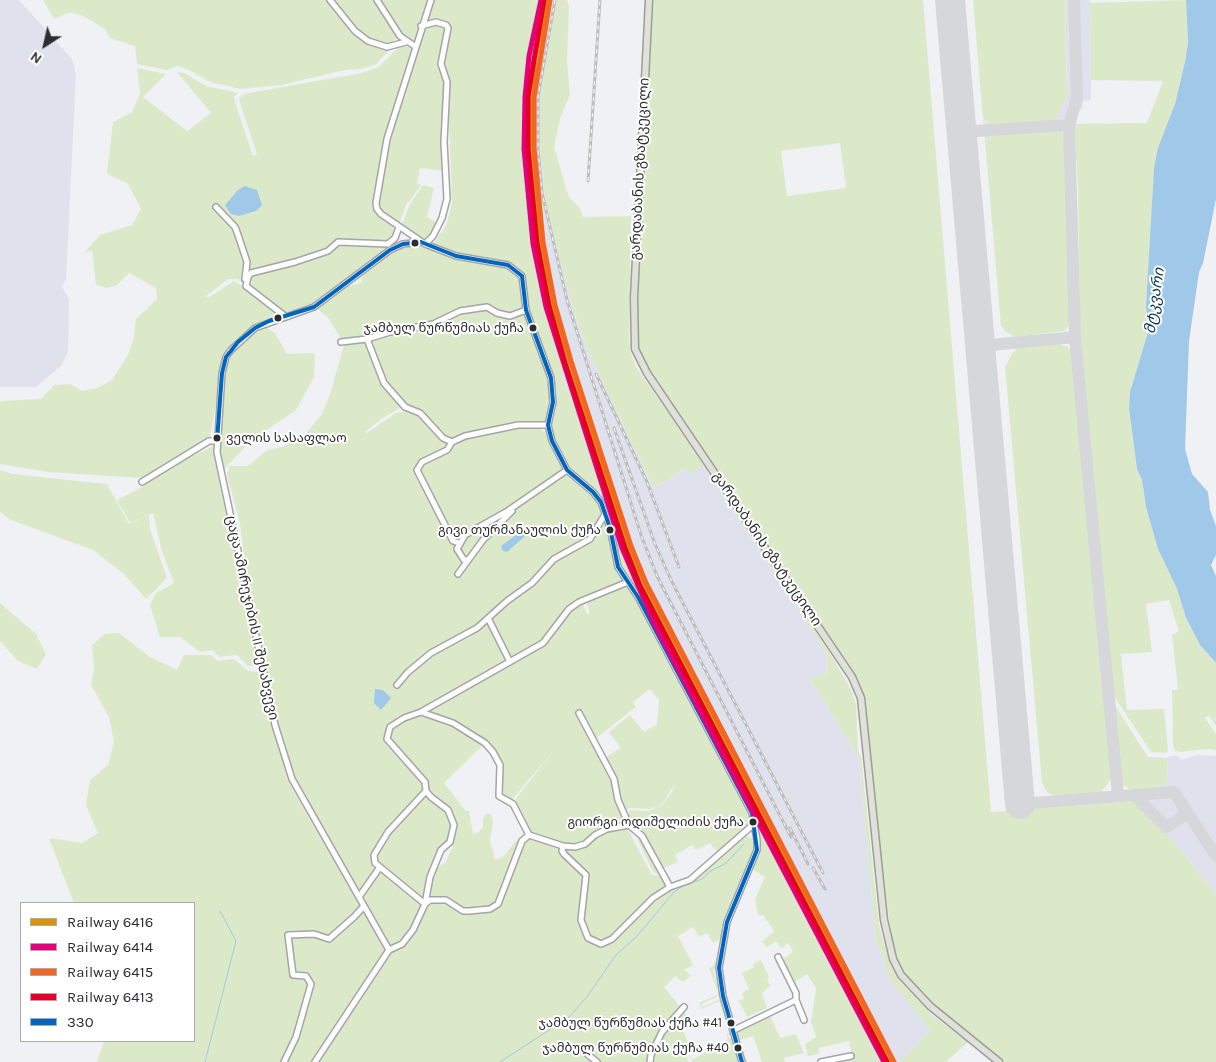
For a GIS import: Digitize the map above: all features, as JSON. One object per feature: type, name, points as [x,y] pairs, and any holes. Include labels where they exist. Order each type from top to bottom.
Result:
[{"type":"main road","name":"გარდაბანის გზატკეცილი","points":[[649,0],[634,298],[635,349],[653,381],[831,643],[861,698],[884,920],[893,959],[900,975],[930,1006],[999,1062]]},
{"type":"street","points":[[330,0],[351,27],[368,41],[387,47],[406,42]]},
{"type":"street","points":[[377,0],[406,42],[416,47]]},
{"type":"street","points":[[430,0],[387,139],[376,203],[381,214],[423,243],[456,256],[508,265],[522,276],[526,310],[551,378],[553,402],[548,425],[552,441],[567,470],[593,492],[601,502],[604,516],[610,528],[618,566],[638,597],[752,813],[757,850],[727,922],[719,968],[723,996],[742,1062]]},
{"type":"street","points":[[421,26],[436,22],[446,25],[448,28],[441,64],[447,82],[444,142],[447,199],[442,218],[433,236],[423,243]]},
{"type":"street","points":[[216,207],[235,227],[238,234],[247,262],[246,286]]},
{"type":"street","points":[[246,286],[251,273],[328,251],[338,242],[388,244],[396,238],[399,227]]},
{"type":"street","name":"ცაცა ამირეჯიბის II შესახვევი","points":[[389,950],[292,779],[275,725],[221,475],[217,441],[222,373],[226,356],[238,342],[254,328],[314,307],[390,250],[403,244],[423,243]]},
{"type":"street","points":[[246,286],[286,317]]},
{"type":"street","points":[[341,342],[367,339],[390,332],[433,324],[460,311],[487,307],[498,313],[510,316],[526,310]]},
{"type":"street","points":[[367,339],[384,383],[405,407],[420,413],[444,438],[452,442]]},
{"type":"street","points":[[459,543],[453,541],[418,470],[422,462],[447,450],[452,442],[465,436],[518,425],[548,425]]},
{"type":"street","points":[[142,482],[210,441],[217,441]]},
{"type":"street","points":[[467,560],[464,560],[459,554],[459,543],[465,535],[515,506],[534,491],[567,470]]},
{"type":"street","points":[[458,574],[467,560],[515,506]]},
{"type":"street","points":[[397,685],[408,672],[431,653],[461,639],[532,583],[554,559],[590,539],[604,516]]},
{"type":"street","points":[[315,1062],[389,950],[402,944],[413,930],[425,904],[430,877],[441,850],[450,842],[454,826],[448,810],[426,791],[424,782],[387,739],[390,727],[404,718],[422,712],[543,643],[568,609],[579,602],[628,582]]},
{"type":"street","points":[[488,618],[510,662]]},
{"type":"street","points":[[422,712],[453,723],[485,743],[493,752],[500,766],[499,796],[513,804],[530,835],[563,846],[575,847],[585,844],[595,835],[607,829],[629,824]]},
{"type":"street","points":[[579,713],[614,779],[618,800],[629,824],[642,836],[670,887]]},
{"type":"street","points":[[425,904],[375,863],[374,856],[388,832],[426,791]]},
{"type":"street","points":[[563,846],[562,851],[564,854],[584,870],[586,875],[581,920],[588,938],[601,944],[612,939],[653,898],[670,887],[690,880],[754,824]]},
{"type":"street","points":[[740,837],[750,834],[757,840]]},
{"type":"street","points":[[425,904],[430,900],[441,899],[463,911],[469,911],[490,909],[498,904],[522,841],[530,835]]},
{"type":"street","points":[[359,897],[380,867]]},
{"type":"street","points":[[284,1062],[296,1037],[311,984],[306,976],[293,975],[288,935],[314,934],[329,939],[364,906]]},
{"type":"street","points":[[778,957],[796,992],[796,1000],[804,1020]]},
{"type":"street","points":[[734,1030],[796,1000]]},
{"type":"street","points":[[650,1062],[651,1055],[662,1032],[684,1007]]},
{"type":"street","points":[[581,1049],[597,1062]]},
{"type":"street","points":[[821,1062],[851,1056]]},
{"type":"shaded area","points":[[0,0],[19,0],[72,59],[76,74],[66,279],[62,287],[69,299],[68,352],[61,366],[36,387],[0,387]]},
{"type":"shaded area","points":[[534,0],[556,0],[547,47],[540,149],[545,198],[573,310],[588,351],[653,488],[687,468],[703,465],[826,653],[828,672],[810,679],[859,758],[876,939],[890,980],[931,1030],[899,1062],[887,1062],[649,611],[622,542],[574,391],[568,393],[561,373],[565,370],[548,311],[530,211],[526,147],[526,99],[539,9]]},
{"type":"shaded area","points":[[1065,0],[1090,0],[1091,100],[1083,101],[1082,109],[1077,111],[1074,128],[992,135],[985,141],[983,119],[986,123],[1067,96]]},
{"type":"shaded area","points":[[1177,755],[1181,760],[1197,755],[1216,756],[1216,895],[1178,846],[1173,849],[1136,801],[1134,792],[1159,788],[1168,777],[1167,757]]},
{"type":"green space","points":[[43,0],[327,0],[352,33],[367,42],[392,48],[375,65],[361,69],[345,70],[281,85],[241,89],[210,82],[178,66],[167,70],[137,64],[135,46],[110,38],[105,29],[83,16],[69,12],[54,19]]},
{"type":"green space","points":[[332,0],[375,0],[397,38],[389,45],[370,40],[357,32]]},
{"type":"green space","points":[[380,0],[429,0],[415,42],[403,36]]},
{"type":"green space","points":[[433,0],[534,0],[539,9],[526,99],[526,147],[534,242],[548,311],[566,370],[561,373],[568,393],[573,391],[622,542],[648,612],[622,568],[604,503],[569,468],[555,442],[551,423],[555,412],[557,392],[537,333],[533,327],[520,272],[505,263],[467,257],[432,245],[446,226],[452,203],[449,118],[445,141],[448,171],[420,168],[417,184],[421,185],[409,202],[407,202],[399,225],[378,208],[390,140]]},
{"type":"green space","points":[[556,0],[567,0],[569,6],[567,60],[570,95],[560,119],[554,146],[569,197],[580,208],[583,217],[631,216],[629,334],[630,350],[636,367],[674,421],[829,652],[851,689],[856,704],[858,751],[861,757],[879,925],[890,964],[897,978],[933,1016],[968,1042],[946,1062],[899,1062],[931,1030],[890,980],[876,939],[859,758],[810,679],[828,672],[826,653],[703,465],[691,474],[686,468],[653,488],[588,351],[573,310],[549,218],[540,149],[540,101],[547,47]]},
{"type":"green space","points":[[651,0],[923,0],[991,812],[1136,801],[1181,850],[1216,895],[1216,1062],[1004,1062],[929,1002],[910,984],[900,969],[893,947],[873,787],[854,677],[645,364],[638,349],[636,331]],"holes":[[[840,143],[846,188],[787,196],[781,151]]]},
{"type":"green space","points":[[973,0],[1065,0],[1067,96],[1055,120],[992,126],[983,119]]},
{"type":"green space","points":[[1186,0],[1188,43],[1185,62],[1175,104],[1154,168],[1146,305],[1148,332],[1130,392],[1129,408],[1137,469],[1142,480],[1146,507],[1158,549],[1177,589],[1186,619],[1200,645],[1216,663],[1216,726],[1209,716],[1205,718],[1216,734],[1216,750],[1205,749],[1181,752],[1175,751],[1173,746],[1172,690],[1178,690],[1172,635],[1179,631],[1169,600],[1146,604],[1152,652],[1121,654],[1127,710],[1164,709],[1168,751],[1165,753],[1151,752],[1112,693],[1080,326],[1078,185],[1074,128],[1075,124],[1147,123],[1163,81],[1091,80],[1090,3]]},
{"type":"green space","points":[[402,44],[411,48],[412,55],[385,142],[374,208],[376,214],[393,227],[394,234],[387,242],[335,241],[327,249],[291,262],[252,271],[245,284],[237,279],[228,279],[206,296],[208,298],[234,281],[280,315],[251,328],[235,341],[225,355],[210,436],[189,452],[141,478],[48,472],[0,464],[0,401],[41,399],[54,385],[70,384],[82,391],[98,388],[112,380],[128,355],[134,337],[136,319],[157,299],[156,288],[129,273],[117,285],[107,288],[96,285],[92,250],[84,253],[100,235],[132,225],[141,209],[128,184],[107,174],[113,122],[132,112],[140,94],[137,68],[166,74],[143,97],[187,131],[211,113],[177,72],[184,73],[206,86],[238,93],[234,97],[253,156],[257,154],[239,100],[243,94],[362,73],[379,67]],"holes":[[[230,199],[256,211],[250,212],[225,205]]]},
{"type":"green space","points":[[1055,129],[1062,132],[1065,137],[1071,323],[1064,331],[1015,337],[1006,332],[1001,326],[985,141],[992,135]]},
{"type":"green space","points":[[423,185],[434,188],[427,217],[441,225],[427,242],[401,226],[410,204]]},
{"type":"green space","points":[[341,243],[385,246],[386,248],[310,308],[288,315],[249,287],[248,280],[253,274]]},
{"type":"green space","points":[[417,244],[514,271],[521,280],[524,309],[507,314],[500,313],[494,309],[460,309],[435,322],[367,338],[341,339],[329,319],[318,309],[320,305],[341,288],[361,283],[363,272],[380,258],[400,247]]},
{"type":"green space","points":[[489,310],[503,318],[525,313],[550,388],[547,424],[518,423],[462,434],[451,440],[419,409],[406,404],[386,384],[370,340],[436,325],[460,313]]},
{"type":"green space","name":"ველის სასაფლაო","points":[[264,326],[275,333],[287,354],[315,353],[314,377],[296,410],[252,440],[225,468],[225,484],[220,486],[259,665],[248,666],[237,655],[219,657],[213,650],[200,652],[180,637],[160,637],[150,605],[156,593],[174,583],[162,552],[153,513],[130,523],[117,500],[144,486],[143,481],[219,443],[226,362],[243,340]]},
{"type":"green space","points":[[365,341],[381,381],[402,407],[381,419],[366,431],[367,433],[396,413],[409,411],[417,413],[449,444],[447,448],[417,465],[456,544],[455,551],[464,562],[455,574],[458,576],[478,549],[516,508],[536,492],[568,472],[597,501],[601,516],[590,536],[572,546],[474,628],[425,655],[407,670],[394,686],[397,689],[421,663],[470,637],[486,622],[508,660],[389,726],[385,731],[385,744],[422,783],[423,789],[444,810],[452,826],[448,841],[439,849],[427,875],[425,899],[410,930],[401,942],[390,947],[293,778],[274,715],[246,571],[240,524],[227,474],[230,466],[248,466],[266,451],[285,446],[307,432],[322,414],[330,394],[344,345]]},
{"type":"green space","points":[[1058,344],[1068,347],[1073,352],[1111,779],[1100,794],[1058,798],[1047,792],[1042,783],[1005,367],[1018,347]]},
{"type":"green space","points":[[517,427],[540,428],[549,437],[565,469],[531,490],[511,508],[454,539],[420,471],[420,467],[448,452],[455,442],[467,437]]},
{"type":"green space","points":[[0,470],[12,474],[107,484],[129,524],[149,515],[150,529],[167,578],[146,599],[123,573],[93,550],[11,520],[0,512]]},
{"type":"green space","points":[[507,514],[467,557],[462,555],[460,547],[469,535]]},
{"type":"green space","points":[[604,524],[610,538],[612,556],[623,582],[580,599],[540,643],[512,659],[493,625],[493,618],[531,588],[554,561],[593,540]]},
{"type":"green space","points":[[619,587],[627,587],[634,594],[751,814],[750,825],[718,853],[710,843],[696,850],[692,845],[675,855],[678,862],[662,869],[643,836],[631,825],[626,816],[630,810],[649,811],[662,805],[672,792],[675,784],[662,804],[657,807],[649,809],[630,808],[625,810],[619,800],[615,779],[604,758],[621,748],[609,732],[630,715],[644,732],[657,724],[659,700],[650,689],[633,702],[636,707],[595,739],[580,712],[578,713],[613,780],[617,801],[626,822],[606,828],[584,843],[574,846],[564,845],[530,833],[514,805],[517,797],[554,750],[510,802],[500,796],[499,781],[502,767],[487,743],[452,722],[428,713],[426,710],[540,647],[575,605],[582,602],[587,614],[590,614],[586,600]]},
{"type":"green space","points":[[0,603],[36,634],[46,654],[37,669],[18,661],[0,641]]},
{"type":"green space","points":[[119,633],[150,657],[177,670],[184,655],[211,655],[218,661],[234,659],[248,671],[259,672],[287,778],[386,950],[312,1062],[97,1062],[104,1042],[195,1042],[195,902],[74,902],[49,838],[82,843],[98,833],[86,805],[90,780],[108,765],[114,742],[109,717],[91,685],[94,669],[92,645],[105,634]]},
{"type":"green space","points":[[1114,704],[1148,757],[1167,758],[1168,777],[1165,785],[1159,788],[1134,792],[1123,785]]},
{"type":"green space","points":[[421,713],[453,725],[483,745],[444,783],[466,811],[469,811],[473,834],[479,832],[483,827],[483,819],[486,814],[491,814],[493,821],[490,840],[495,860],[504,856],[515,842],[525,834],[515,852],[500,899],[492,907],[464,910],[451,901],[431,896],[432,877],[438,867],[445,863],[452,848],[458,826],[449,809],[427,790],[426,781],[389,739],[392,728],[405,719]]},
{"type":"green space","points":[[755,813],[886,1062],[824,1062],[852,1057],[849,1041],[819,1048],[819,1054],[808,1056],[805,1044],[816,1037],[811,1022],[816,988],[807,974],[793,983],[782,960],[793,952],[789,943],[781,948],[776,941],[767,947],[762,942],[774,931],[763,915],[758,915],[755,899],[765,877],[751,868],[759,839]]},
{"type":"green space","points":[[627,828],[652,875],[663,876],[668,886],[690,882],[743,838],[747,836],[754,839],[754,851],[734,894],[716,968],[713,970],[721,995],[701,1004],[703,1007],[720,999],[731,1034],[728,1036],[735,1043],[738,1062],[692,1062],[687,1051],[684,1052],[689,1062],[317,1062],[383,960],[385,962],[390,953],[402,946],[427,905],[436,900],[448,903],[461,913],[468,914],[493,910],[502,902],[522,845],[528,838],[534,837],[570,848],[590,841],[607,830]],"holes":[[[693,927],[699,937],[707,933],[713,943],[721,939],[714,966],[709,968],[719,994],[699,1003],[702,1009],[719,1001],[730,1033],[726,1034],[728,1039],[692,1060],[684,1045],[688,1042],[682,1029],[694,1024],[664,987],[675,976],[683,982],[691,976],[684,970],[693,965],[678,936]]]},
{"type":"green space","points":[[634,832],[639,835],[661,874],[656,874],[652,870]]},
{"type":"green space","points":[[761,960],[769,977],[767,979],[770,986],[762,993],[767,1008],[747,1017],[739,1001],[744,998],[742,993],[749,989],[742,973],[754,967],[753,964]]},
{"type":"green space","points":[[770,1015],[780,1038],[796,1034],[804,1053],[784,1058],[785,1062],[762,1062],[753,1036],[740,1040],[747,1062],[744,1062],[737,1031]]},
{"type":"water","name":"მტკვარი","points":[[1186,0],[1216,0],[1216,199],[1203,263],[1199,272],[1189,341],[1185,449],[1192,474],[1208,492],[1210,510],[1216,526],[1216,555],[1211,565],[1216,576],[1216,663],[1200,645],[1186,618],[1177,589],[1158,549],[1146,507],[1142,480],[1137,469],[1129,408],[1130,392],[1148,332],[1146,305],[1154,168],[1158,148],[1175,104],[1185,62],[1188,43]]},
{"type":"water","points":[[245,186],[257,190],[262,205],[256,211],[239,216],[231,214],[225,205],[238,190]]},
{"type":"water","points":[[523,530],[525,532],[524,537],[507,552],[503,551],[501,546]]},
{"type":"water","points":[[375,689],[383,690],[391,698],[381,710],[374,703]]},
{"type":"waterway","points":[[500,1062],[569,1017],[586,998],[616,955],[637,936],[674,892],[683,886],[702,879],[712,870],[725,864],[744,844]]},
{"type":"waterway","points":[[205,1062],[236,941],[220,911]]},
{"type":"taxiway","points":[[1074,0],[1077,97],[1069,125],[1075,337],[1118,795]]},
{"type":"taxiway","points":[[961,132],[1069,125]]},
{"type":"taxiway","points":[[980,346],[1075,337]]},
{"type":"taxiway","points":[[1020,804],[1174,792],[1216,856]]},
{"type":"taxiway","points":[[1136,797],[1166,827],[1184,816],[1185,812],[1182,805]]},
{"type":"runway","points":[[950,0],[1020,804]]},
{"type":"railway","points":[[555,0],[538,97],[538,149],[542,193],[567,300],[641,535],[657,576],[791,837]]},
{"type":"railway","points":[[588,181],[600,0]]},
{"type":"railway","points":[[596,374],[647,482],[679,567]]},
{"type":"railway","points":[[614,428],[655,544],[671,580],[823,873]]},
{"type":"railway","points":[[790,828],[808,864]]},
{"type":"railway","points":[[813,868],[825,889]]},
{"type":"rail line","name":"6414","points":[[541,0],[529,56],[525,97],[524,149],[533,244],[546,307],[622,548],[655,625],[884,1062]]},
{"type":"rail line","name":"6413","points":[[544,0],[528,96],[528,149],[537,243],[549,306],[565,363],[625,548],[640,586],[887,1062]]},
{"type":"rail line","name":"6416","points":[[547,0],[535,57],[531,97],[530,148],[539,243],[552,305],[628,546],[661,622],[891,1062]]},
{"type":"rail line","name":"6415","points":[[550,0],[534,97],[534,148],[543,242],[555,305],[571,361],[631,546],[646,583],[894,1062]]},
{"type":"transit line","name":"330","points":[[421,242],[456,256],[508,265],[522,276]]},
{"type":"transit line","name":"330","points":[[217,441],[222,373],[226,357],[238,342],[255,328],[269,321],[314,307],[390,250],[403,244],[421,242]]},
{"type":"transit line","name":"330","points":[[522,276],[526,310],[551,378],[553,402],[548,425],[552,441],[567,470],[593,492],[601,502],[610,528],[618,567],[638,597],[752,813],[757,850],[727,922],[719,968],[723,996],[742,1062]]},
{"type":"place","name":"ჯამბულ წურწუმიას ქუჩა","points":[[533,328]]},
{"type":"place","name":"ველის სასაფლაო","points":[[217,438]]},
{"type":"place","name":"გივი თურმანაულის ქუჩა","points":[[610,530]]},
{"type":"place","name":"გიორგი ოდიშელიძის ქუჩა","points":[[753,822]]},
{"type":"place","name":"ჯამბულ წურწუმიას ქუჩა #41","points":[[731,1023]]},
{"type":"place","name":"ჯამბულ წურწუმიას ქუჩა #40","points":[[738,1048]]}]
